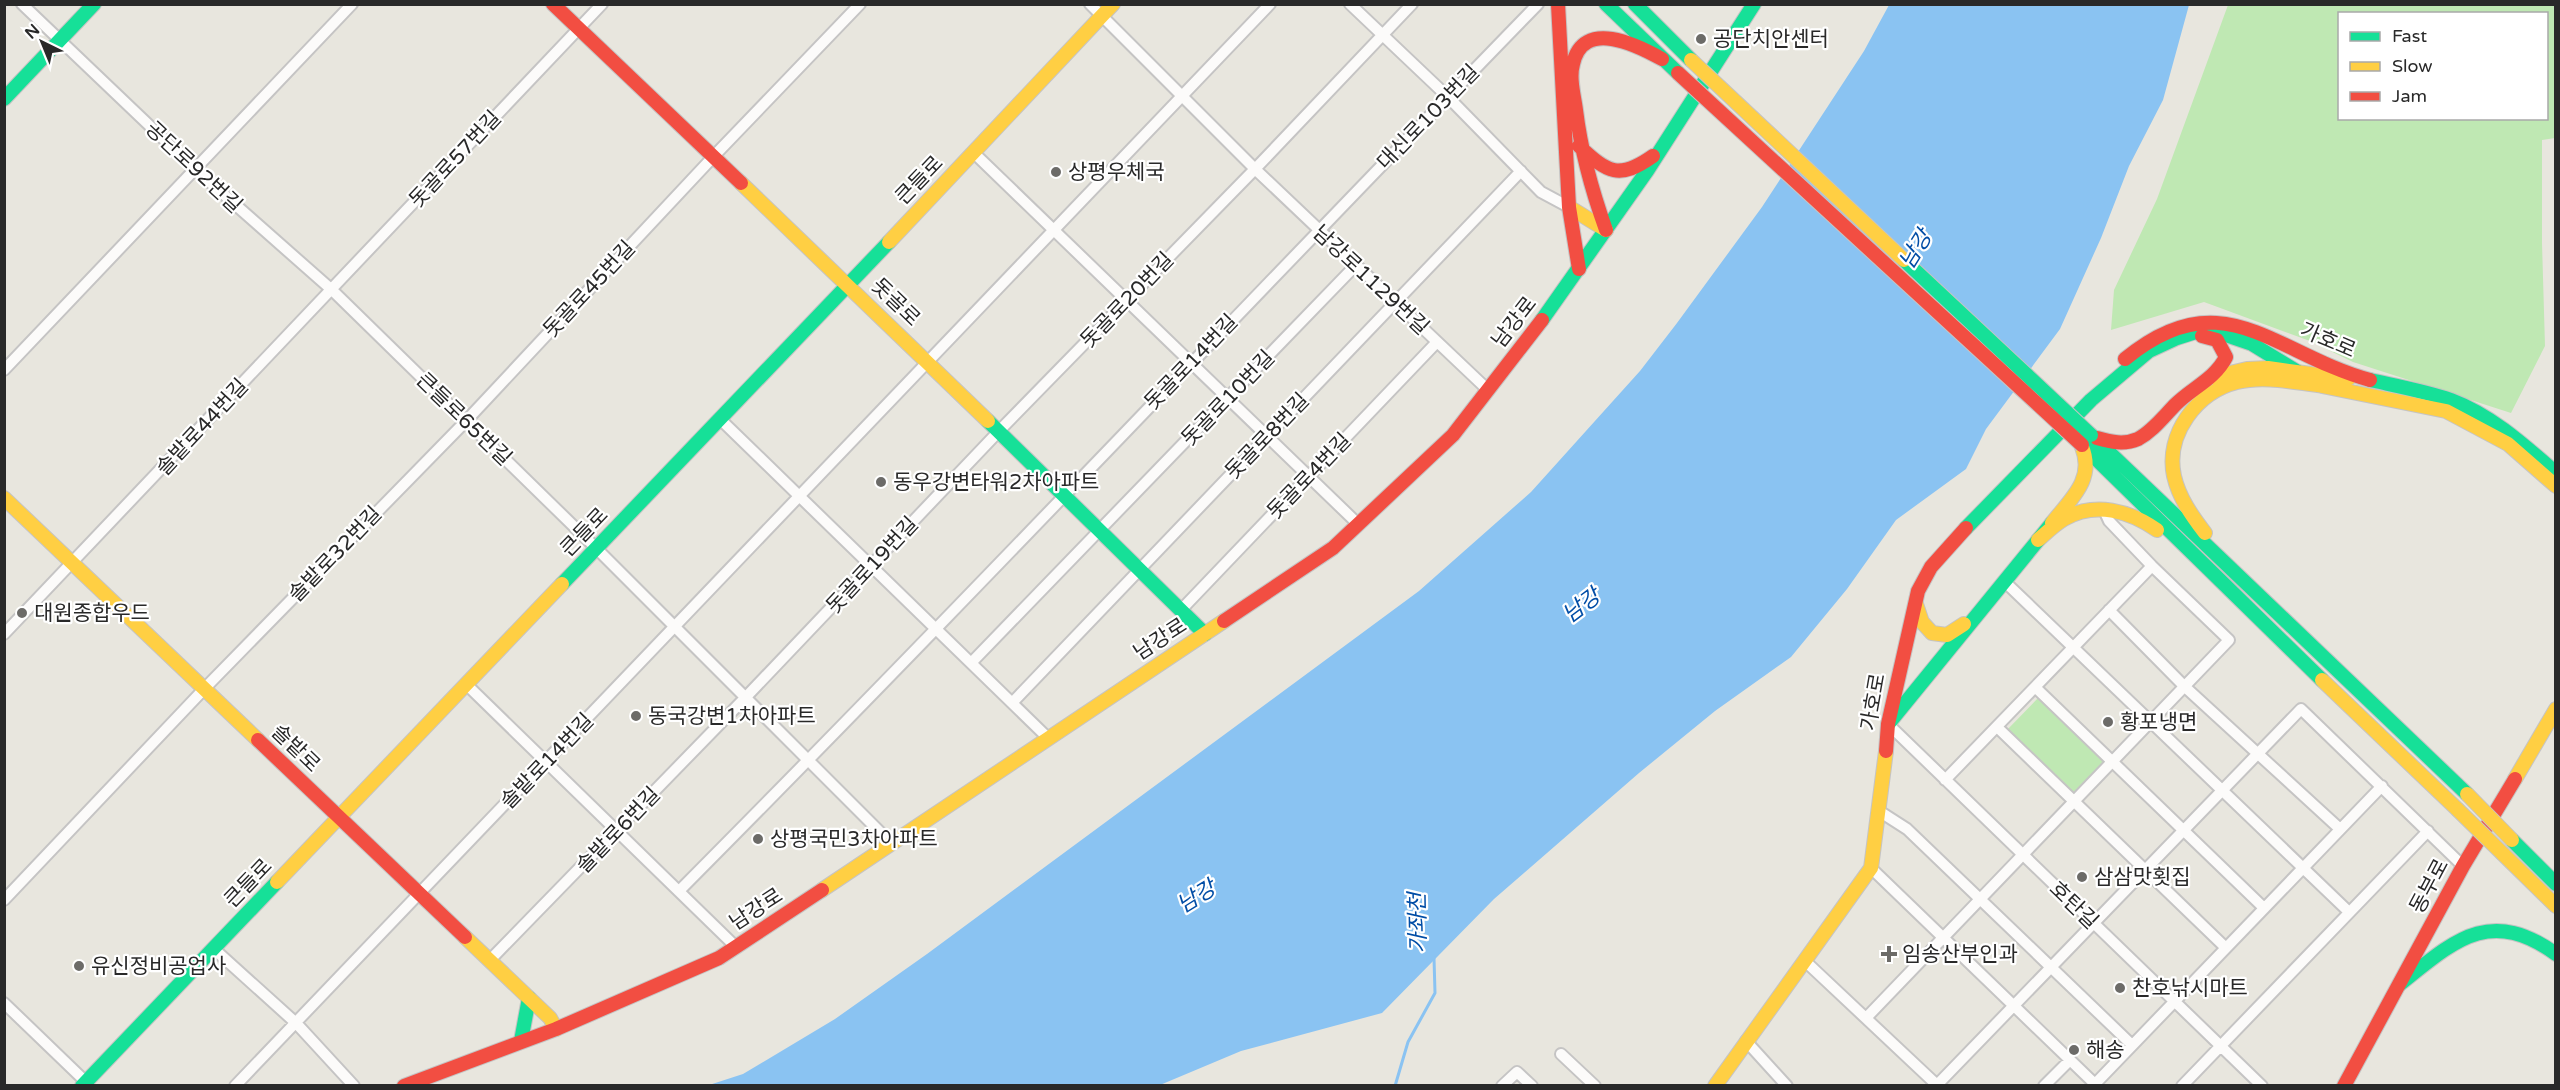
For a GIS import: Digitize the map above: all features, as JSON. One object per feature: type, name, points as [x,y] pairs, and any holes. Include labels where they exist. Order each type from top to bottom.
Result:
[{"type":"main road","points":[[4,99],[94,4]]},
{"type":"main road","name":"돗골로","points":[[553,4],[928,362],[1205,634]]},
{"type":"main road","name":"큰들로","points":[[84,1084],[597,549],[1113,4]]},
{"type":"main road","points":[[1558,4],[1569,207],[1579,269]]},
{"type":"main road","points":[[1606,4],[1662,59],[2086,440],[2246,579],[2556,884]]},
{"type":"main road","points":[[1635,4],[2086,440],[2234,597]]},
{"type":"main road","points":[[1647,4],[1670,38]]},
{"type":"main road","name":"남강로","points":[[404,1086],[556,1029],[719,958],[1333,548],[1453,435],[1488,390],[1606,230],[1754,4]]},
{"type":"main road","points":[[1606,230],[1588,182],[1579,146],[1572,70],[1574,57],[1593,39],[1606,37],[1619,38],[1662,59]]},
{"type":"main road","points":[[1579,146],[1605,169],[1622,174],[1641,165],[1657,153]]},
{"type":"main road","points":[[1569,207],[1606,230]]},
{"type":"main road","name":"가호로","points":[[2091,400],[2118,366],[2146,341],[2173,328],[2195,322],[2217,322],[2263,334],[2340,370],[2451,400],[2500,426],[2524,443],[2556,473]]},
{"type":"main road","name":"가호로","points":[[1715,1086],[1870,868],[1879,811],[1888,724],[1915,601],[1930,567],[2091,400],[2150,351],[2176,338],[2199,331],[2214,331],[2231,335],[2252,344],[2325,386],[2446,411],[2508,444],[2556,486]]},
{"type":"main road","points":[[2086,440],[2119,444],[2146,435],[2186,394],[2222,368],[2226,357],[2217,340],[2208,336],[2176,338]]},
{"type":"main road","points":[[2212,377],[2247,369],[2268,368],[2392,384]]},
{"type":"main road","points":[[2246,579],[2198,524],[2185,504],[2171,462],[2173,443],[2181,424],[2197,404],[2219,389],[2241,382],[2262,380],[2325,386]]},
{"type":"main road","points":[[1888,724],[2080,488],[2087,475],[2086,440]]},
{"type":"main road","name":"솔밭로","points":[[4,498],[205,688],[338,819],[490,960],[550,1018],[556,1029]]},
{"type":"main road","points":[[2038,540],[2062,520],[2078,513],[2104,510],[2122,512],[2143,519],[2234,597],[2556,906]]},
{"type":"main road","points":[[1915,601],[1918,618],[1925,628],[1936,635],[1947,635],[1958,631],[1989,600]]},
{"type":"main road","name":"동부로","points":[[2344,1086],[2463,866],[2556,709]]},
{"type":"main road","points":[[2400,984],[2450,944],[2464,937],[2489,931],[2506,930],[2522,934],[2538,941],[2556,954]]},
{"type":"main road","points":[[521,1041],[529,998]]},
{"type":"street","name":"공단로92번길","points":[[22,4],[196,170],[332,290]]},
{"type":"street","points":[[4,370],[352,4]]},
{"type":"street","name":"돗골로57번길","points":[[332,290],[602,4]]},
{"type":"street","name":"돗골로45번길","points":[[466,421],[860,4]]},
{"type":"street","name":"남강로1129번길","points":[[1090,4],[1255,169],[1488,390]]},
{"type":"street","name":"솔밭로14번길","points":[[235,1086],[1270,4]]},
{"type":"street","points":[[1350,4],[1448,97],[1541,192],[1569,207]]},
{"type":"street","name":"돗골로20번길","points":[[999,431],[1255,169],[1412,4]]},
{"type":"street","name":"대신로103번길","points":[[1318,230],[1538,4]]},
{"type":"street","points":[[974,153],[1358,524]]},
{"type":"street","name":"돗골로8번길","points":[[1012,703],[1521,171]]},
{"type":"street","name":"돗골로14번길","points":[[679,891],[808,761],[1318,230]]},
{"type":"street","name":"돗골로10번길","points":[[971,663],[1356,266]]},
{"type":"street","name":"큰들로65번길","points":[[332,290],[597,549],[892,844]]},
{"type":"street","name":"솔밭로44번길","points":[[4,634],[332,290]]},
{"type":"street","name":"돗골로4번길","points":[[1180,610],[1437,342]]},
{"type":"street","points":[[720,419],[1048,738]]},
{"type":"street","name":"솔밭로32번길","points":[[4,900],[205,688],[466,421]]},
{"type":"street","name":"돗골로19번길","points":[[745,698],[999,431]]},
{"type":"street","points":[[1866,1018],[2229,640],[2152,566],[2109,521],[2104,510]]},
{"type":"street","points":[[1945,780],[2152,566]]},
{"type":"street","points":[[2004,581],[2349,912]]},
{"type":"street","points":[[2109,610],[2184,686],[2340,829]]},
{"type":"street","points":[[467,684],[736,947]]},
{"type":"street","points":[[2036,688],[2264,908]]},
{"type":"street","name":"솔밭로6번길","points":[[490,960],[745,698]]},
{"type":"street","points":[[1805,961],[1937,1085],[2301,709],[2463,866]]},
{"type":"street","name":"호탄길","points":[[1888,724],[2262,1086]]},
{"type":"street","points":[[1997,727],[2226,948]]},
{"type":"street","points":[[1870,868],[2096,1085],[2382,786]]},
{"type":"street","points":[[1879,811],[1907,829],[2132,1046]]},
{"type":"street","points":[[2182,1086],[2428,831]]},
{"type":"street","points":[[214,949],[296,1023],[354,1086]]},
{"type":"street","points":[[4,1003],[84,1084]]},
{"type":"street","points":[[1746,1041],[1787,1086]]},
{"type":"street","points":[[1561,1054],[1594,1085]]},
{"type":"street","points":[[2044,1086],[2070,1060]]},
{"type":"street","points":[[1502,1086],[1517,1072],[1532,1086]]},
{"type":"green space","points":[[2228,5],[2555,5],[2555,138],[2542,140],[2545,346],[2511,413],[2353,362],[2310,341],[2204,302],[2111,330],[2114,290],[2157,199]]},
{"type":"green space","points":[[2038,698],[2105,763],[2074,795],[2007,730]]},
{"type":"water","name":"남강","points":[[1889,5],[2189,5],[2163,100],[2129,166],[2101,238],[2060,329],[1986,429],[1966,469],[1896,520],[1847,589],[1791,657],[1715,711],[1639,773],[1494,899],[1382,1013],[1241,1051],[1160,1085],[706,1086],[743,1074],[835,1019],[927,954],[1419,591],[1531,492],[1640,371],[1677,323],[1762,207],[1864,51]]},
{"type":"waterway","name":"가좌천","points":[[1395,1086],[1408,1042],[1435,993],[1434,958]]},
{"type":"traffic: fast","points":[[4,99],[94,4]]},
{"type":"traffic: fast","points":[[1606,4],[1678,73]]},
{"type":"traffic: fast","points":[[1635,4],[1691,60]]},
{"type":"traffic: fast","points":[[1542,320],[1647,171],[1754,4]]},
{"type":"traffic: fast","points":[[562,584],[889,242]]},
{"type":"traffic: fast","points":[[1904,260],[2091,435]]},
{"type":"traffic: fast","points":[[1966,528],[2091,400],[2149,351],[2177,338],[2199,331],[2214,331],[2252,344],[2306,377]]},
{"type":"traffic: fast","points":[[2370,380],[2431,394],[2466,406],[2493,422],[2556,473]]},
{"type":"traffic: fast","points":[[988,421],[1205,634]]},
{"type":"traffic: fast","points":[[2091,435],[2467,794]]},
{"type":"traffic: fast","points":[[2082,445],[2322,680]]},
{"type":"traffic: fast","points":[[1889,723],[2052,523]]},
{"type":"traffic: fast","points":[[2512,840],[2556,884]]},
{"type":"traffic: fast","points":[[82,1086],[277,882]]},
{"type":"traffic: fast","points":[[2400,984],[2455,943],[2473,935],[2491,931],[2511,932],[2532,940],[2556,954]]},
{"type":"traffic: fast","points":[[521,1041],[529,998]]},
{"type":"traffic: slow","points":[[889,242],[1113,4]]},
{"type":"traffic: slow","points":[[1691,60],[1904,260]]},
{"type":"traffic: slow","points":[[741,183],[988,421]]},
{"type":"traffic: slow","points":[[1569,207],[1606,230]]},
{"type":"traffic: slow","points":[[2213,377],[2247,369],[2268,368],[2348,379]]},
{"type":"traffic: slow","points":[[2306,377],[2322,386],[2446,411],[2508,444],[2556,486]]},
{"type":"traffic: slow","points":[[2205,533],[2183,499],[2174,476],[2172,460],[2174,445],[2187,417],[2209,395],[2237,382],[2270,379],[2325,386]]},
{"type":"traffic: slow","points":[[2052,523],[2073,497],[2083,479],[2085,458],[2082,447]]},
{"type":"traffic: slow","points":[[4,498],[258,740]]},
{"type":"traffic: slow","points":[[2038,540],[2064,519],[2088,510],[2124,513],[2157,530]]},
{"type":"traffic: slow","points":[[277,882],[562,584]]},
{"type":"traffic: slow","points":[[1916,604],[1922,622],[1932,633],[1947,635],[1964,624]]},
{"type":"traffic: slow","points":[[822,890],[1224,621]]},
{"type":"traffic: slow","points":[[2322,680],[2457,809]]},
{"type":"traffic: slow","points":[[2515,779],[2556,709]]},
{"type":"traffic: slow","points":[[1715,1086],[1871,868],[1886,751]]},
{"type":"traffic: slow","points":[[2467,794],[2512,840]]},
{"type":"traffic: slow","points":[[2457,809],[2503,854]]},
{"type":"traffic: slow","points":[[2503,854],[2556,906]]},
{"type":"traffic: slow","points":[[465,937],[550,1018],[556,1029]]},
{"type":"traffic: jam","points":[[553,4],[741,183]]},
{"type":"traffic: jam","points":[[1558,4],[1569,207],[1579,269]]},
{"type":"traffic: jam","points":[[1606,230],[1581,141],[1572,87],[1573,64],[1579,50],[1588,42],[1599,39],[1625,42],[1662,59]]},
{"type":"traffic: jam","points":[[1678,73],[2082,445]]},
{"type":"traffic: jam","points":[[1579,146],[1598,162],[1614,170],[1622,171],[1631,168],[1653,156]]},
{"type":"traffic: jam","points":[[1224,621],[1333,548],[1453,435],[1542,320]]},
{"type":"traffic: jam","points":[[2125,359],[2160,336],[2191,324],[2220,323],[2248,329],[2336,368],[2370,380]]},
{"type":"traffic: jam","points":[[2097,438],[2112,442],[2138,439],[2153,428],[2182,398],[2216,371],[2226,357],[2217,340],[2202,336]]},
{"type":"traffic: jam","points":[[1886,751],[1888,724],[1918,591],[1931,567],[1966,528]]},
{"type":"traffic: jam","points":[[258,740],[465,937]]},
{"type":"traffic: jam","points":[[2344,1086],[2463,866],[2515,779]]},
{"type":"traffic: jam","points":[[404,1086],[556,1029],[719,958],[822,890]]},
{"type":"place","name":"공단치안센터","points":[[1701,39]]},
{"type":"place","name":"상평우체국","points":[[1056,172]]},
{"type":"place","name":"동우강변타워2차아파트","points":[[881,482]]},
{"type":"place","name":"대원종합우드","points":[[22,613]]},
{"type":"place","name":"동국강변1차아파트","points":[[636,716]]},
{"type":"place","name":"황포냉면","points":[[2108,722]]},
{"type":"place","name":"상평국민3차아파트","points":[[758,839]]},
{"type":"place","name":"삼삼맛횟집","points":[[2082,877]]},
{"type":"place","name":"임송산부인과","points":[[1889,954]]},
{"type":"place","name":"유신정비공업사","points":[[79,966]]},
{"type":"place","name":"찬호낚시마트","points":[[2120,988]]},
{"type":"place","name":"해송","points":[[2074,1050]]}]
